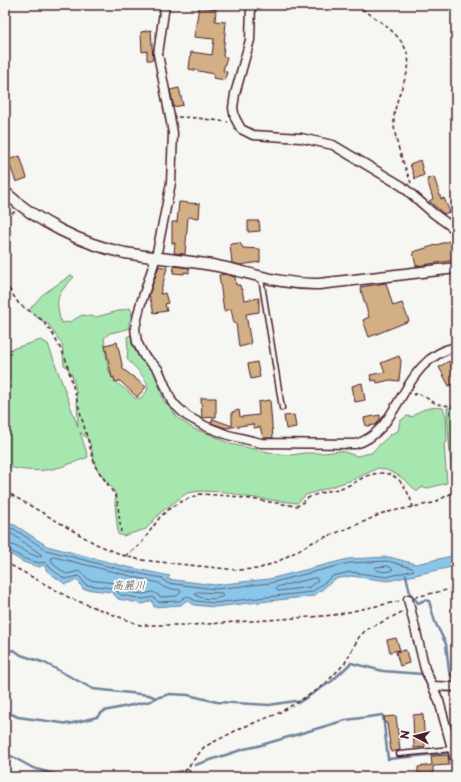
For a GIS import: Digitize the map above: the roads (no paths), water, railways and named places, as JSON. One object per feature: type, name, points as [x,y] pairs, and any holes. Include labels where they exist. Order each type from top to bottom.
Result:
[{"type":"street","points":[[165,5],[158,54],[173,133],[171,183],[156,257],[140,306],[135,328],[137,342],[144,356],[158,369],[172,402],[187,416],[204,426],[228,435],[261,443],[355,444],[365,441],[380,430],[410,380],[432,356],[443,350],[456,347]]},
{"type":"street","points":[[252,5],[250,40],[235,94],[233,108],[237,123],[241,129],[253,135],[301,138],[333,145],[402,186],[415,196],[432,213],[456,230]]},
{"type":"street","points":[[5,192],[27,210],[68,233],[95,244],[125,252],[213,265],[297,285],[319,284],[456,268]]},
{"type":"street","points":[[408,600],[425,669],[433,686],[456,763]]},
{"type":"street","points":[[433,686],[456,687]]},
{"type":"lane","points":[[260,277],[282,408]]},
{"type":"lane","points":[[400,754],[452,749]]},
{"type":"lane","points":[[186,772],[189,777]]},
{"type":"water","name":"高麗川","points":[[5,524],[15,525],[47,546],[127,567],[170,576],[167,579],[215,585],[269,579],[348,559],[389,557],[416,564],[456,555],[456,566],[388,581],[351,576],[335,579],[314,596],[214,607],[194,605],[187,600],[181,605],[154,607],[152,600],[144,604],[118,599],[112,592],[83,589],[78,580],[65,584],[47,571],[44,565],[39,567],[23,562],[5,551]]},
{"type":"waterway","points":[[406,575],[410,593],[418,603],[425,600],[429,601],[435,622],[446,644],[449,671],[456,686]]},
{"type":"waterway","points":[[5,652],[14,650],[21,655],[45,663],[93,689],[149,695],[156,698],[170,694],[188,695],[217,702],[269,705],[295,701]]},
{"type":"waterway","points":[[298,703],[332,681],[351,663],[383,671],[422,674],[430,690]]},
{"type":"waterway","points":[[443,691],[456,691]]},
{"type":"waterway","points":[[5,711],[18,717],[69,724],[97,717],[104,711],[151,701],[156,698]]},
{"type":"waterway","points":[[195,765],[244,749],[346,720],[383,715],[388,759],[447,753]]},
{"type":"waterway","points":[[5,754],[33,768],[65,777]]},
{"type":"waterway","points":[[161,777],[181,771]]}]
